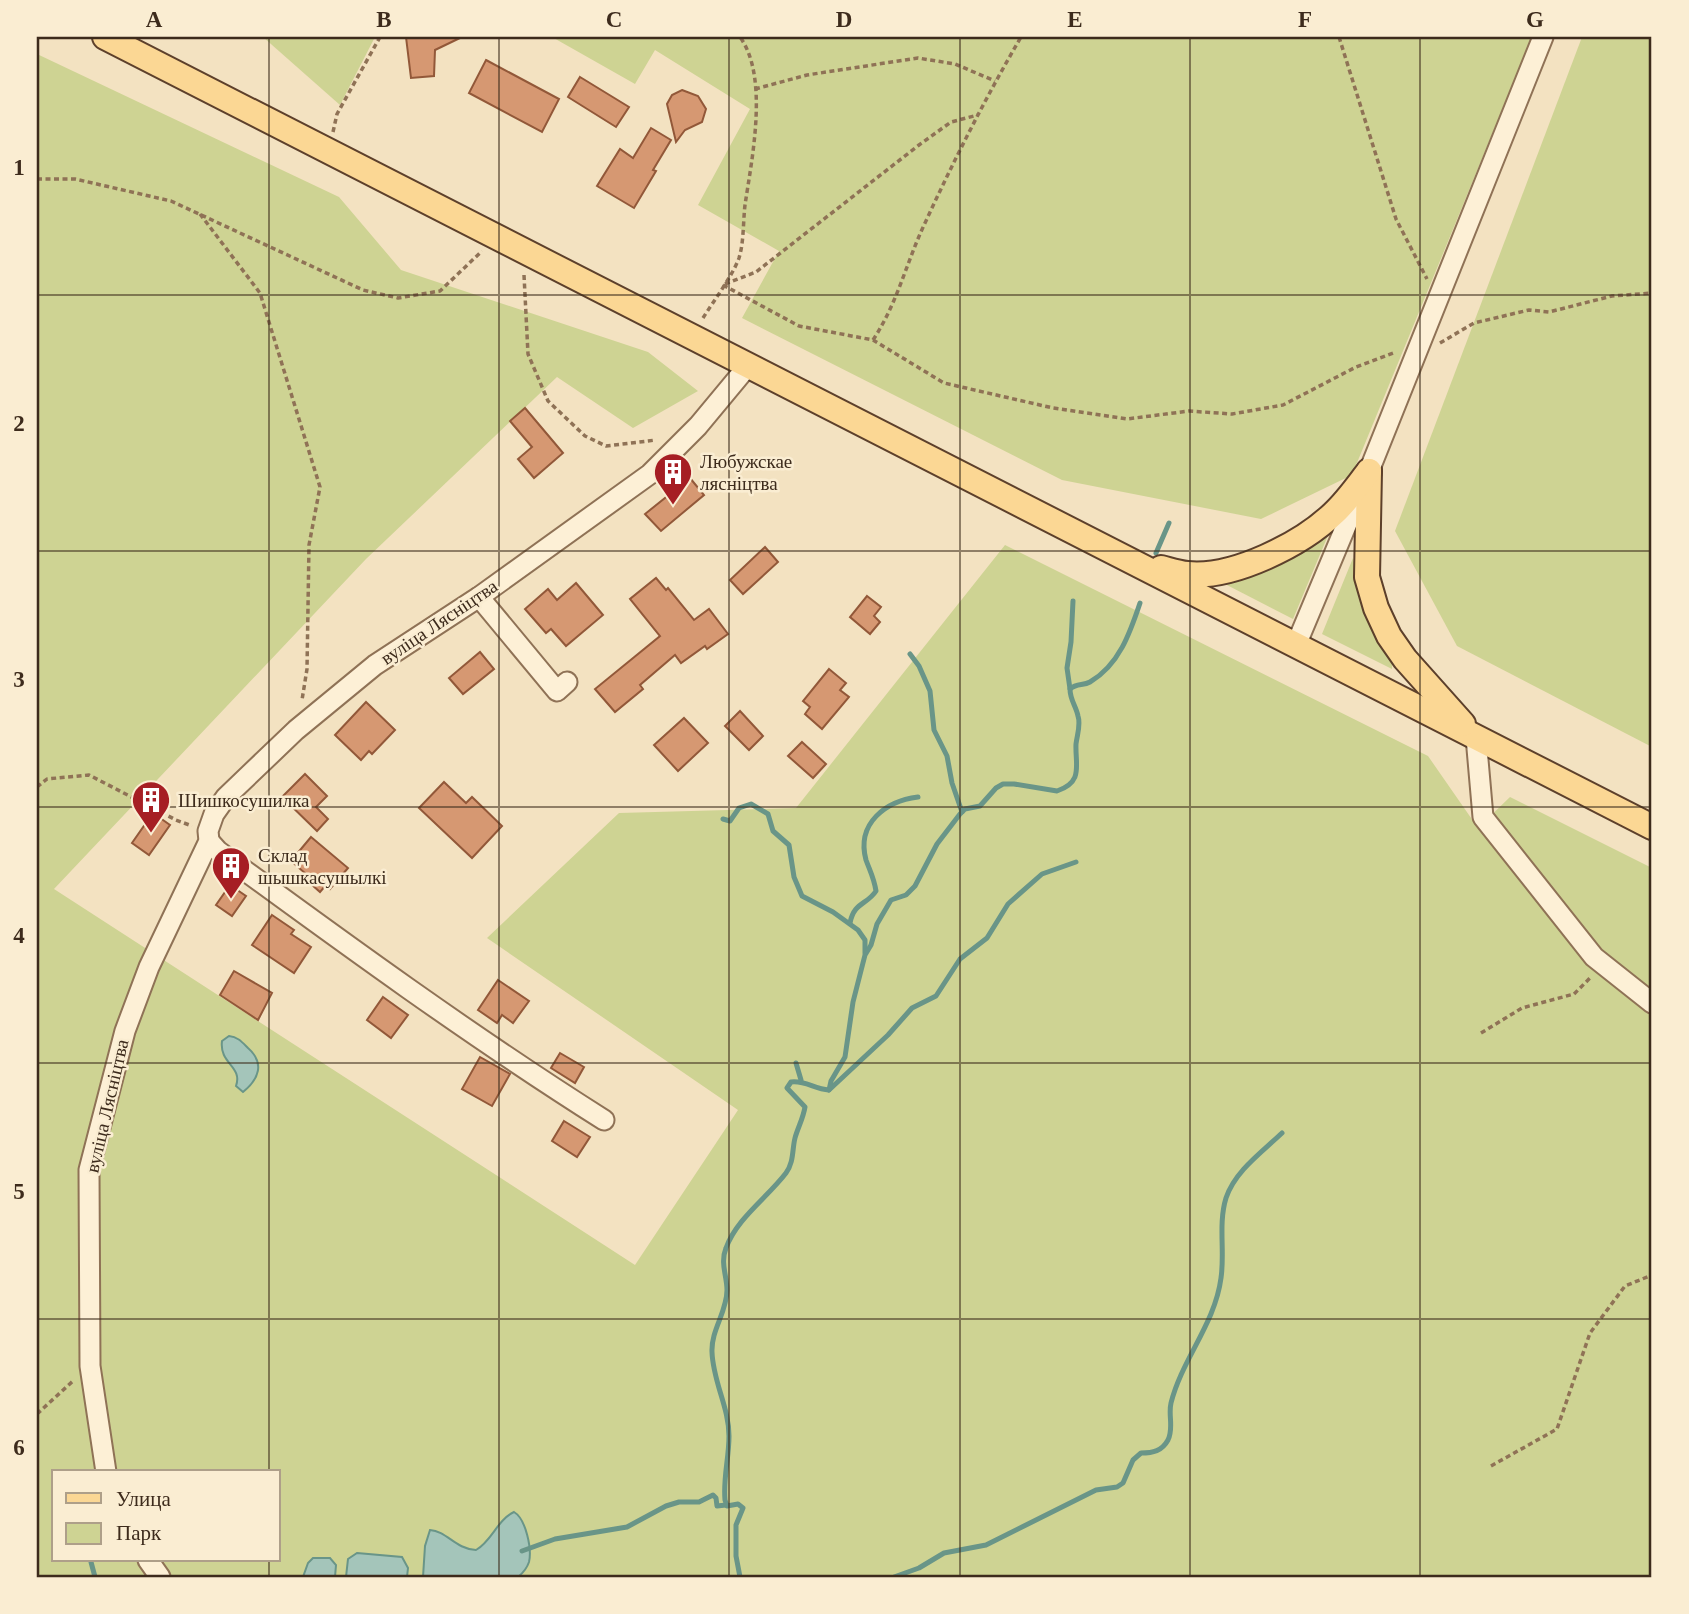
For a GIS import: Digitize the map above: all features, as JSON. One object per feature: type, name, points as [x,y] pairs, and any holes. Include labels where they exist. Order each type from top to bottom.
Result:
[{"type":"main road","points":[[105,37],[1652,827]]},
{"type":"main road","points":[[1135,562],[1189,574],[1222,571],[1268,556],[1310,533],[1336,512],[1369,471]]},
{"type":"main road","points":[[1369,471],[1367,577],[1376,608],[1389,636],[1405,659],[1476,737]]},
{"type":"street","points":[[1296,645],[1369,471],[1543,37]]},
{"type":"street","name":"вуліца Лясніцтва","points":[[106,1470],[90,1366],[89,1170],[125,1031],[149,967],[208,836],[214,814],[226,797],[296,730],[375,665],[479,597],[624,494],[666,459],[698,426],[747,367]]},
{"type":"street","points":[[479,597],[557,691],[567,682]]},
{"type":"street","points":[[1476,737],[1483,817],[1594,957],[1652,1003]]},
{"type":"street","points":[[208,836],[218,851],[385,974],[513,1062],[604,1120]]},
{"type":"street","points":[[149,1562],[160,1577]]},
{"type":"path","points":[[328,151],[337,114],[380,37]]},
{"type":"path","points":[[691,338],[738,259],[757,108],[753,70],[746,45],[740,37]]},
{"type":"path","points":[[873,340],[889,315],[924,225],[995,81],[1021,37]]},
{"type":"path","points":[[1339,37],[1396,219],[1437,299]]},
{"type":"path","points":[[755,89],[807,75],[918,58],[955,64],[995,81]]},
{"type":"path","points":[[723,285],[756,272],[951,122],[979,115]]},
{"type":"path","points":[[37,179],[75,179],[172,201],[363,290],[398,298],[440,291],[497,238]]},
{"type":"path","points":[[200,215],[260,292],[320,487],[309,545],[307,669],[296,730]]},
{"type":"path","points":[[524,252],[528,354],[548,401],[585,436],[607,446],[659,439]]},
{"type":"path","points":[[723,285],[799,326],[873,340],[944,383],[1053,408],[1127,419],[1189,411],[1232,414],[1283,405],[1356,367],[1419,343],[1436,346],[1474,323],[1529,310],[1549,312],[1612,296],[1652,293]]},
{"type":"path","points":[[37,787],[47,779],[89,775],[208,836]]},
{"type":"path","points":[[1480,1033],[1522,1008],[1573,994],[1604,965]]},
{"type":"path","points":[[1491,1466],[1557,1429],[1590,1333],[1625,1286],[1652,1275]]},
{"type":"path","points":[[37,1414],[90,1366]]},
{"type":"green space","points":[[263,37],[375,37],[340,105]]},
{"type":"green space","points":[[552,37],[1532,37],[1352,475],[1261,519],[1062,480],[742,318],[779,251],[698,205],[750,109],[655,50],[635,84]]},
{"type":"green space","points":[[1582,37],[1652,37],[1652,747],[1457,646],[1395,531]]},
{"type":"green space","points":[[37,54],[339,197],[401,270],[648,352],[698,391],[633,428],[557,377],[366,559],[54,889],[635,1265],[738,1110],[487,938],[619,813],[796,808],[1005,545],[1428,756],[1478,828],[1510,797],[1652,868],[1652,1577],[37,1577]]},
{"type":"green space","points":[[1329,533],[1293,619],[1223,583]]},
{"type":"green space","points":[[1353,558],[1364,614],[1392,662],[1392,669],[1322,634]]},
{"type":"water","points":[[229,1036],[244,1044],[257,1059],[256,1076],[243,1092],[236,1086],[236,1074],[222,1049],[222,1041]]},
{"type":"water","points":[[514,1512],[525,1527],[530,1550],[528,1564],[518,1577],[423,1577],[425,1546],[430,1530],[441,1533],[462,1547],[476,1550],[503,1520]]},
{"type":"water","points":[[357,1553],[402,1557],[408,1568],[407,1577],[346,1577],[348,1559]]},
{"type":"water","points":[[313,1558],[330,1558],[336,1565],[335,1577],[303,1577]]},
{"type":"building","points":[[406,37],[462,37],[435,50],[434,76],[411,78]]},
{"type":"building","points":[[486,60],[559,99],[542,132],[469,93]]},
{"type":"building","points":[[580,77],[629,107],[616,127],[568,97]]},
{"type":"building","points":[[682,90],[698,96],[706,109],[702,122],[685,130],[676,142],[667,104],[672,95]]},
{"type":"building","points":[[651,128],[671,140],[634,208],[597,186],[620,149],[633,158]]},
{"type":"building","points":[[525,408],[563,453],[534,478],[518,459],[532,447],[510,421]]},
{"type":"building","name":"Любужскае лясніцтва","points":[[690,478],[704,495],[661,531],[645,514]]},
{"type":"building","points":[[765,547],[778,562],[743,594],[730,580]]},
{"type":"building","points":[[656,578],[666,590],[668,588],[694,620],[709,609],[728,634],[681,663],[675,655],[640,685],[643,689],[615,712],[595,689],[660,636],[630,599]]},
{"type":"building","points":[[576,583],[603,615],[566,646],[551,629],[546,633],[525,609],[548,589],[557,600]]},
{"type":"building","points":[[867,596],[881,607],[874,616],[880,622],[870,634],[850,617]]},
{"type":"building","points":[[480,652],[494,669],[463,694],[449,678]]},
{"type":"building","points":[[829,669],[846,683],[840,690],[849,697],[822,729],[805,714],[810,707],[803,701]]},
{"type":"building","points":[[366,702],[395,730],[372,754],[369,751],[361,760],[335,735]]},
{"type":"building","points":[[740,711],[763,736],[749,750],[725,726]]},
{"type":"building","points":[[684,718],[708,743],[678,771],[654,745]]},
{"type":"building","points":[[802,742],[826,764],[813,778],[788,756]]},
{"type":"building","points":[[305,774],[327,796],[316,807],[328,819],[317,831],[282,797]]},
{"type":"building","points":[[444,782],[466,803],[472,797],[502,826],[472,858],[419,808]]},
{"type":"building","name":"Шишкосушилка","points":[[153,813],[170,825],[149,855],[132,843]]},
{"type":"building","points":[[311,837],[348,868],[330,889],[326,885],[320,892],[303,877],[306,874],[291,861]]},
{"type":"building","name":"Склад шышкасушылкі","points":[[230,885],[246,896],[232,916],[216,905]]},
{"type":"building","points":[[272,915],[294,930],[291,934],[311,947],[294,973],[252,945]]},
{"type":"building","points":[[234,971],[272,993],[258,1020],[220,995]]},
{"type":"building","points":[[498,980],[529,1001],[513,1023],[502,1015],[497,1023],[478,1010]]},
{"type":"building","points":[[383,997],[408,1015],[391,1038],[367,1020]]},
{"type":"building","points":[[560,1053],[584,1067],[575,1083],[551,1068]]},
{"type":"building","points":[[480,1057],[510,1074],[492,1106],[462,1089]]},
{"type":"building","points":[[564,1121],[590,1137],[577,1157],[552,1141]]},
{"type":"waterway","points":[[1156,553],[1169,523]]},
{"type":"waterway","points":[[1070,689],[1067,668],[1073,601]]},
{"type":"waterway","points":[[740,1577],[736,1556],[736,1525],[743,1508],[738,1504],[727,1506],[725,1500],[728,1425],[715,1374],[712,1344],[725,1306],[726,1248],[737,1227],[786,1173],[790,1165],[805,1107],[787,1088],[791,1082],[796,1082],[829,1090],[831,1081],[845,1057],[853,1002],[865,955],[877,924],[891,900],[906,895],[915,886],[937,844],[960,814],[965,809],[980,806],[1003,784],[1057,791],[1075,778],[1079,723],[1070,689],[1090,682],[1109,667],[1127,637],[1140,603]]},
{"type":"waterway","points":[[910,654],[919,666],[930,691],[934,730],[947,756],[952,783],[962,812]]},
{"type":"waterway","points":[[850,923],[854,911],[876,891],[864,847],[865,835],[870,825],[876,816],[895,803],[918,797]]},
{"type":"waterway","points":[[723,819],[730,821],[739,808],[751,804],[768,814],[773,831],[789,845],[794,877],[802,896],[833,912],[858,930],[865,940],[865,953]]},
{"type":"waterway","points":[[829,1090],[888,1035],[912,1008],[936,996],[960,959],[987,938],[1008,904],[1042,874],[1076,862]]},
{"type":"waterway","points":[[796,1063],[801,1080]]},
{"type":"waterway","points":[[894,1577],[919,1568],[944,1553],[986,1545],[1096,1490],[1117,1487],[1123,1483],[1133,1460],[1141,1453],[1157,1451],[1166,1444],[1171,1431],[1170,1408],[1176,1387],[1218,1295],[1222,1268],[1222,1218],[1226,1198],[1242,1171],[1282,1133]]},
{"type":"waterway","points":[[522,1551],[555,1539],[627,1527],[679,1502],[699,1502],[713,1495],[717,1506],[726,1505]]},
{"type":"waterway","points":[[91,1562],[95,1577]]},
{"type":"place","name":"Любужскае лясніцтва","points":[[673,506]]},
{"type":"place","name":"Шишкосушилка","points":[[151,834]]},
{"type":"place","name":"Склад шышкасушылкі","points":[[231,900]]}]
